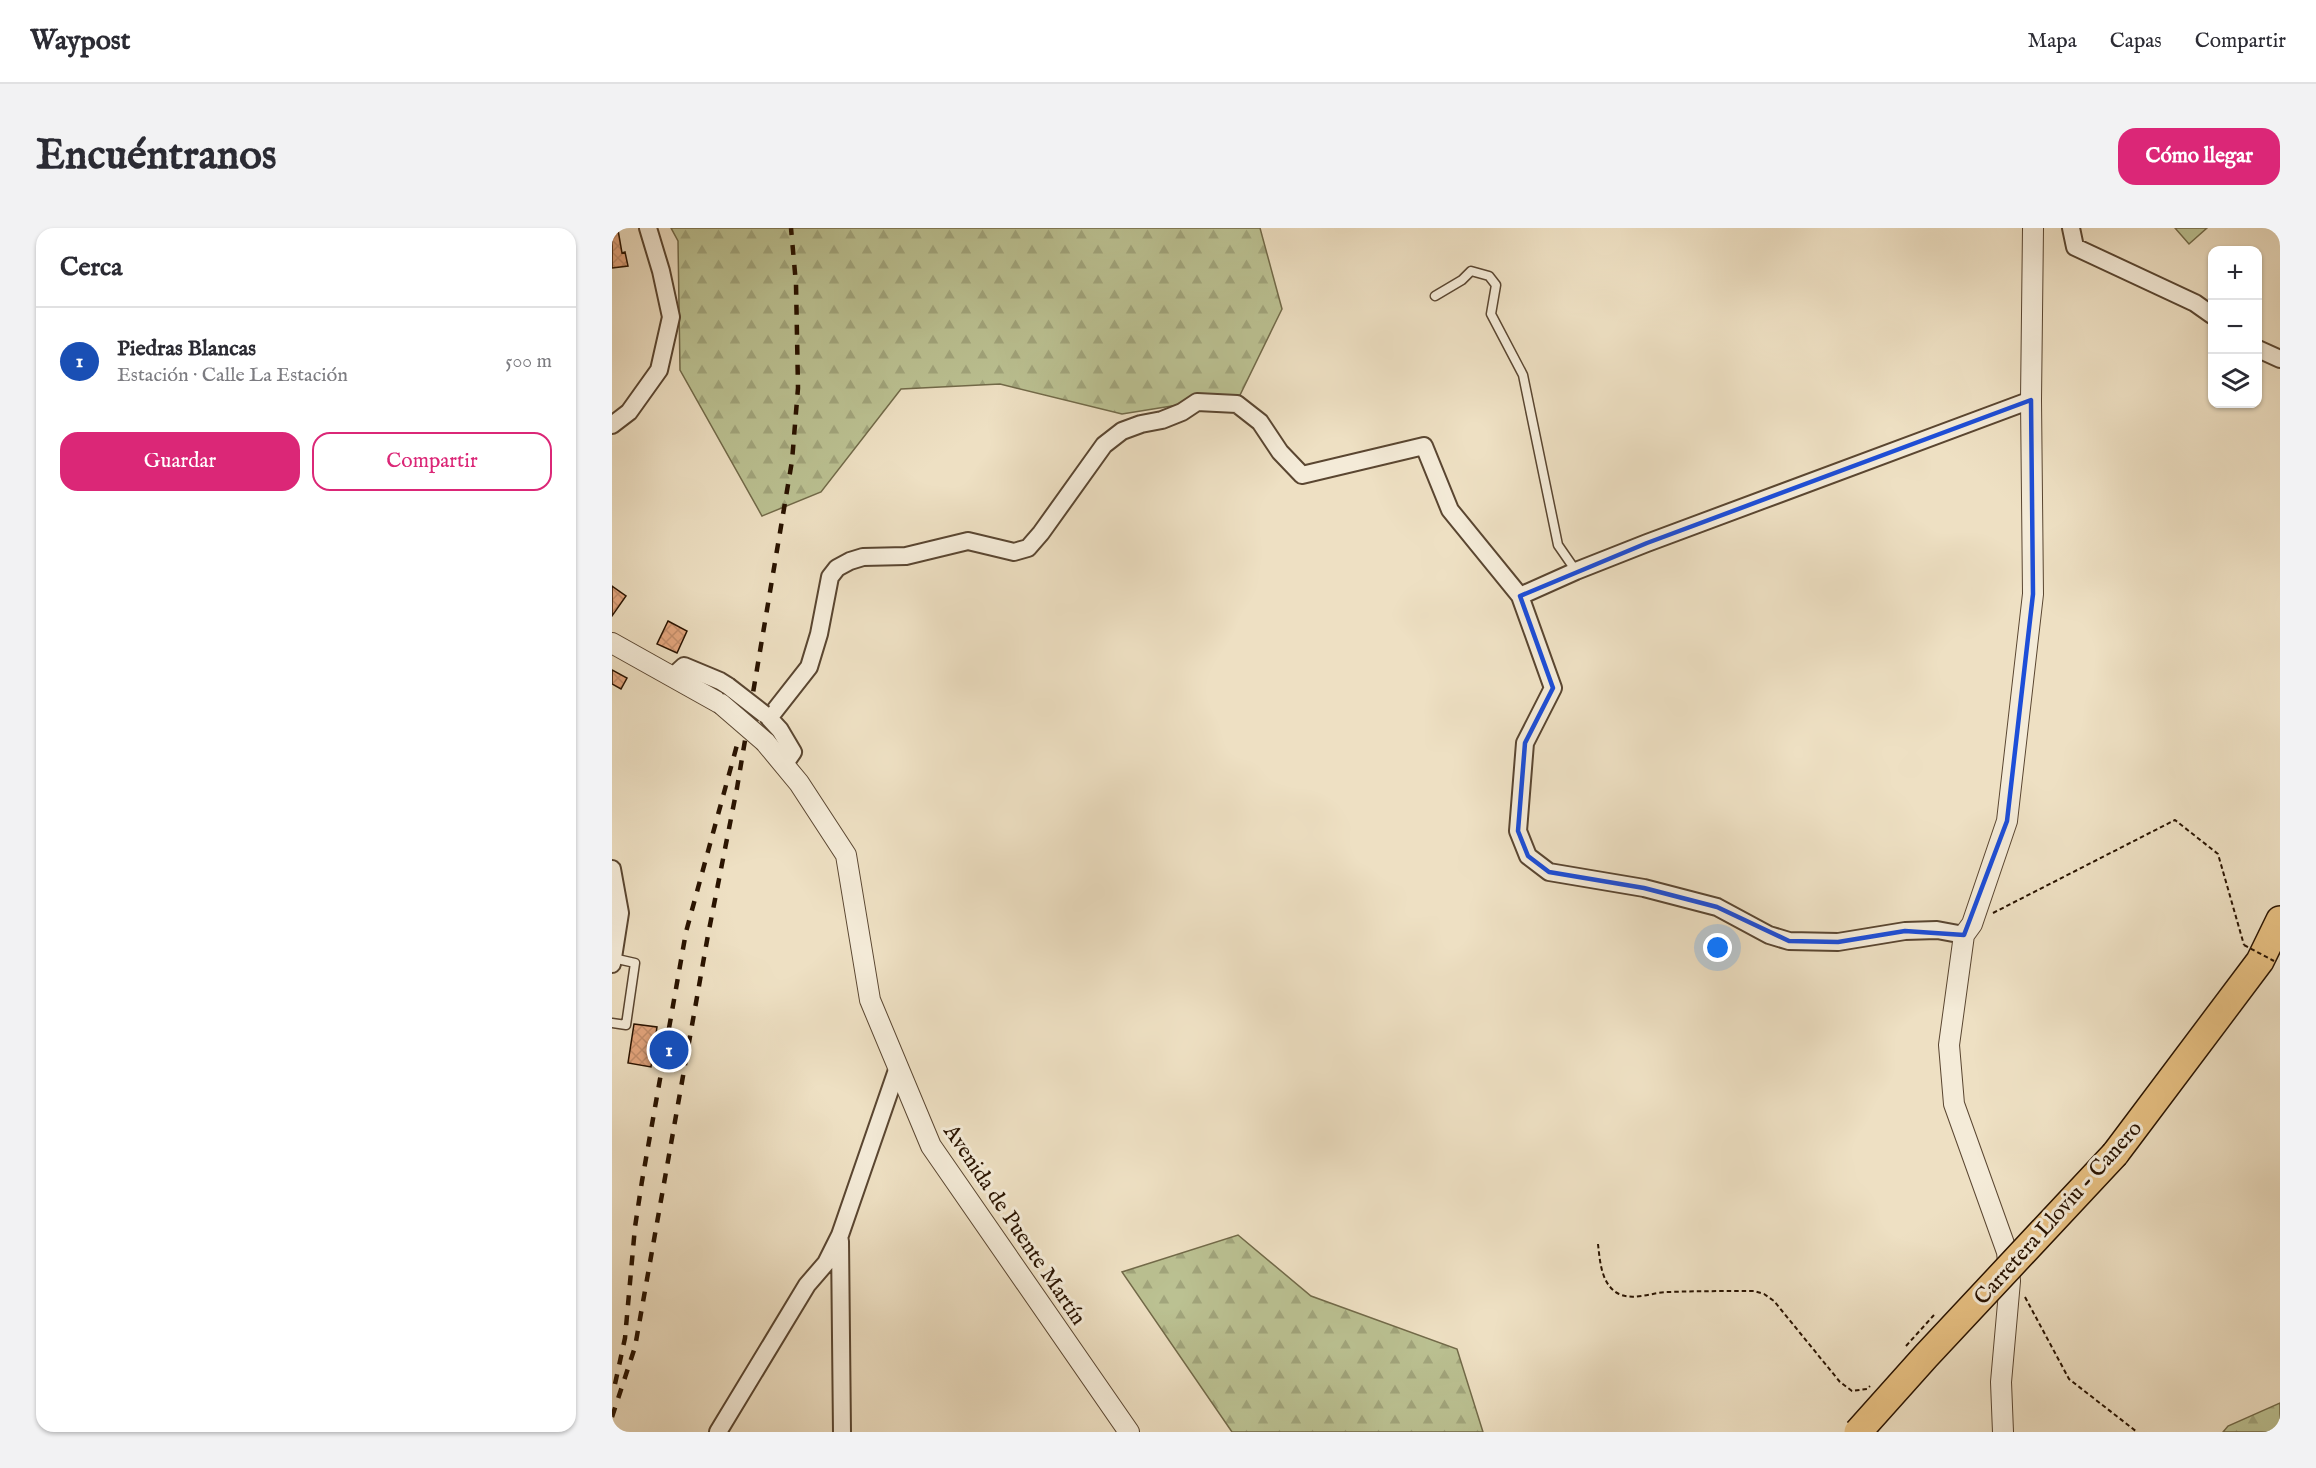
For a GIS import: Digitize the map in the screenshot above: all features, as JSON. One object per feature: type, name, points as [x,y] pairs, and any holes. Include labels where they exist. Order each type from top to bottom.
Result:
[{"type":"highway","name":"Carretera Lloviu - Canero","points":[[1858,1432],[2115,1154],[2260,961],[2280,920]]},
{"type":"street","points":[[612,425],[629,412],[659,370],[671,317],[661,271],[648,228]]},
{"type":"street","points":[[2003,1432],[2001,1382],[2010,1281],[2007,1252],[1954,1104],[1949,1045],[1968,929],[2007,821],[2033,594],[2031,400],[2033,228]]},
{"type":"street","points":[[2071,228],[2075,247],[2195,303],[2208,312]]},
{"type":"street","points":[[2262,351],[2280,359]]},
{"type":"street","points":[[1520,596],[1576,570],[2031,400]]},
{"type":"street","points":[[766,716],[809,667],[819,634],[830,577],[837,568],[863,557],[906,556],[968,541],[1014,552],[1028,548],[1104,445],[1122,431],[1162,420],[1182,412],[1197,402],[1237,404],[1260,422],[1280,452],[1302,475],[1424,446],[1450,510],[1520,596],[1553,688],[1526,743],[1518,831],[1527,856],[1549,873],[1644,888],[1717,907],[1769,935],[1789,941],[1838,942],[1905,931],[1968,929]]},
{"type":"street","name":"Avenida de Puente Martín","points":[[612,643],[672,677],[724,695],[799,783],[846,855],[870,1000],[931,1146],[1129,1432]]},
{"type":"street","points":[[724,695],[766,716],[780,730],[793,752],[784,765]]},
{"type":"street","points":[[612,869],[620,914],[612,961]]},
{"type":"street","points":[[718,1432],[801,1295],[826,1263],[840,1234],[898,1067]]},
{"type":"street","points":[[840,1234],[842,1432]]},
{"type":"lane","points":[[1435,296],[1462,280],[1470,271],[1489,276],[1496,285],[1491,314],[1523,375],[1558,544],[1576,570]]},
{"type":"lane","points":[[612,961],[634,963],[626,1025],[612,1023]]},
{"type":"path","points":[[1968,929],[2175,820],[2218,854],[2244,945],[2274,961]]},
{"type":"path","points":[[1598,1244],[1606,1283],[1618,1294],[1634,1297],[1667,1292],[1754,1291],[1764,1294],[1774,1301],[1840,1382],[1852,1391],[1867,1389],[1873,1383]]},
{"type":"path","points":[[2010,1281],[2019,1286],[2069,1379],[2137,1432]]},
{"type":"path","points":[[1904,1348],[1924,1324],[1941,1310]]},
{"type":"highlighted area","points":[[2031,400],[2033,594],[2007,821],[1964,935],[1905,931],[1838,942],[1789,941],[1717,907],[1644,888],[1549,872],[1528,856],[1518,831],[1525,743],[1553,688],[1520,596],[1647,543]]},
{"type":"green space","points":[[671,228],[1260,228],[1282,309],[1240,395],[1122,414],[1000,384],[901,389],[821,492],[762,516],[680,370],[678,241]]},
{"type":"green space","points":[[2175,228],[2207,228],[2189,244]]},
{"type":"green space","points":[[1238,1235],[1311,1296],[1457,1349],[1483,1432],[1232,1432],[1122,1272]]},
{"type":"green space","points":[[2280,1403],[2280,1432],[2223,1432],[2228,1426]]},
{"type":"building","points":[[618,230],[622,253],[625,252],[628,266],[612,268],[612,231]]},
{"type":"building","points":[[612,586],[626,596],[612,616]]},
{"type":"building","points":[[668,621],[687,631],[677,653],[657,644]]},
{"type":"building","points":[[612,670],[627,678],[621,689],[612,684]]},
{"type":"building","points":[[634,1024],[657,1027],[651,1067],[628,1063]]},
{"type":"railway","points":[[612,1417],[635,1347],[708,935],[737,788],[792,461],[798,388],[796,284],[791,228]]},
{"type":"railway","points":[[615,1384],[625,1338],[635,1227],[642,1181],[686,932],[737,745]]},
{"type":"place","name":"Piedras Blancas","points":[[669,1050]]}]
